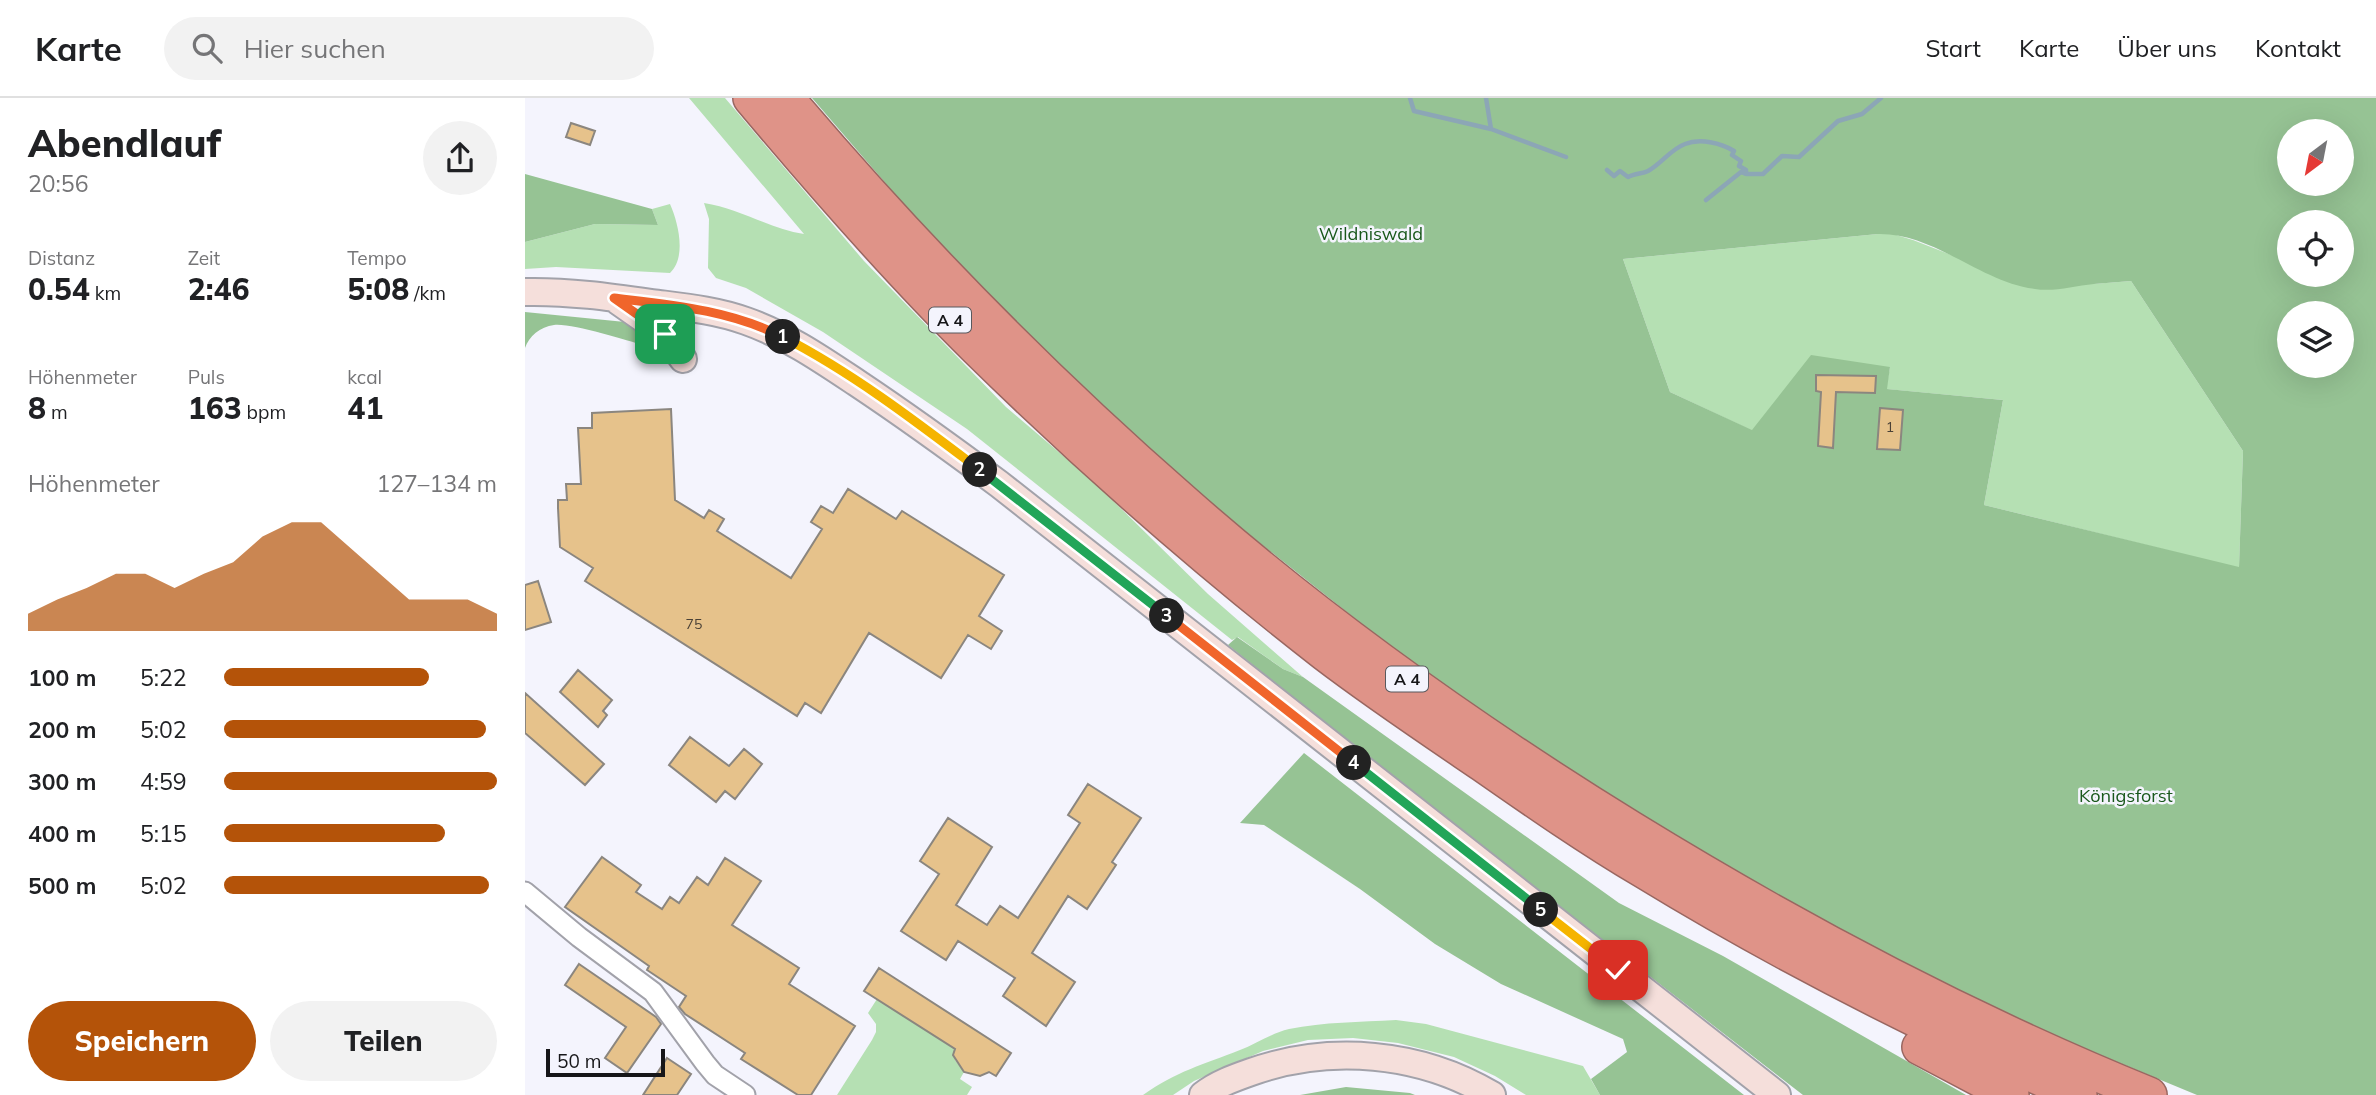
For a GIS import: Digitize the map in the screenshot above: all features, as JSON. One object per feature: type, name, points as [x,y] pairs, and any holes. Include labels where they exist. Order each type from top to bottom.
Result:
[{"type":"highway","name":"A 4","points":[[751,98],[889,257],[974,346],[1141,501],[1229,577],[1327,654],[1395,705],[1578,830],[1688,897],[1807,964],[1957,1040],[2079,1095]]},
{"type":"highway","name":"A 4","points":[[786,98],[903,232],[1046,377],[1184,503],[1384,664],[1532,765],[1726,887],[1921,993],[2149,1095]]},
{"type":"highway","points":[[1578,830],[1631,874],[1684,910],[1840,1002],[2011,1095]]},
{"type":"main road","points":[[525,292],[614,298],[693,308],[743,319],[791,342],[904,414],[1009,492],[1777,1095]]},
{"type":"main road","points":[[614,298],[665,334],[683,359]]},
{"type":"main road","points":[[1203,1095],[1231,1079],[1279,1062],[1341,1056],[1387,1058],[1426,1066],[1458,1077],[1492,1095]]},
{"type":"street","points":[[525,892],[579,937],[653,992],[715,1075],[745,1095]]},
{"type":"green space","points":[[689,98],[725,98],[864,261],[1006,407],[1095,483],[1208,594],[1303,677],[1283,669],[1238,637],[1232,640],[967,429],[823,332],[746,288],[716,278],[708,268],[709,219],[704,203],[804,234]]},
{"type":"green space","name":"Königsforst","points":[[812,98],[2376,98],[2376,1095],[2197,1095],[2040,1030],[1803,914],[1630,814],[1441,687],[1197,493],[982,295]],"holes":[[[1878,234],[1919,241],[1995,277],[2035,289],[2131,281],[2243,451],[2239,567],[1984,505],[2003,400],[1887,389],[1890,367],[1811,355],[1752,430],[1670,392],[1623,259]]]},
{"type":"green space","points":[[525,174],[652,209],[658,225],[595,224],[525,242]]},
{"type":"green space","points":[[670,204],[676,220],[680,249],[670,273],[556,267],[525,269],[525,242],[595,224],[658,225],[652,209]]},
{"type":"green space","points":[[1893,234],[1913,240],[1989,273],[2093,284],[2131,281],[2243,451],[2239,568],[1984,505],[2003,400],[1886,389],[1890,367],[1753,431],[1670,392],[1623,259]]},
{"type":"green space","points":[[525,312],[625,322],[659,344],[646,346],[585,329],[554,325],[536,333],[525,348]]},
{"type":"green space","points":[[1237,637],[1283,669],[1303,677],[1619,903],[1723,956],[1966,1095],[1803,1095],[1408,789],[1228,645]]},
{"type":"green space","points":[[1304,753],[1744,1095],[1600,1095],[1591,1079],[1627,1052],[1623,1039],[1501,984],[1435,944],[1360,889],[1264,825],[1240,823]]},
{"type":"green space","points":[[877,999],[955,1049],[955,1060],[964,1072],[960,1079],[972,1087],[967,1095],[837,1095],[876,1032],[876,1024],[868,1013]]},
{"type":"green space","points":[[1396,1020],[1426,1024],[1583,1066],[1600,1095],[1526,1095],[1495,1076],[1454,1057],[1398,1043],[1353,1038],[1308,1040],[1263,1051],[1194,1081],[1173,1095],[1143,1095],[1179,1074],[1283,1031],[1329,1024]]},
{"type":"green space","points":[[1346,1087],[1410,1093],[1415,1095],[1300,1095]]},
{"type":"building","points":[[571,123],[595,131],[590,145],[566,137]]},
{"type":"building","points":[[1816,375],[1876,376],[1875,393],[1836,392],[1833,448],[1818,446],[1821,392],[1816,391]]},
{"type":"building","points":[[1880,408],[1903,410],[1900,450],[1877,449]]},
{"type":"building","points":[[671,409],[675,500],[704,518],[709,510],[724,519],[717,531],[791,578],[822,529],[811,522],[821,506],[833,513],[848,489],[896,519],[902,511],[1004,575],[979,616],[1002,631],[991,649],[968,635],[941,678],[869,633],[821,713],[805,703],[797,716],[585,581],[593,568],[560,547],[558,508],[558,500],[567,500],[566,484],[581,484],[578,428],[592,428],[592,413]]},
{"type":"building","points":[[538,581],[551,622],[525,630],[525,585]]},
{"type":"building","points":[[578,670],[612,700],[603,711],[607,715],[598,727],[560,692]]},
{"type":"building","points":[[525,693],[604,764],[585,785],[525,733]]},
{"type":"building","points":[[690,737],[729,766],[744,749],[762,764],[735,799],[725,791],[716,802],[669,765]]},
{"type":"building","points":[[1088,784],[1141,818],[1112,862],[1116,865],[1087,909],[1068,896],[1032,953],[1075,982],[1046,1026],[1003,996],[1015,978],[958,941],[946,960],[901,931],[939,874],[920,861],[948,818],[992,847],[956,905],[987,925],[1000,906],[1018,918],[1080,823],[1068,815]]},
{"type":"building","points":[[602,857],[641,885],[636,892],[662,909],[670,897],[679,903],[697,877],[708,885],[725,858],[761,881],[732,925],[799,968],[789,984],[855,1026],[811,1095],[798,1095],[741,1059],[745,1053],[685,1014],[679,1007],[686,996],[647,970],[649,966],[565,907]]},
{"type":"building","points":[[579,964],[656,1017],[661,1024],[627,1073],[605,1058],[626,1027],[565,985]]},
{"type":"building","points":[[879,968],[1011,1053],[996,1076],[989,1072],[980,1076],[964,1072],[953,1055],[955,1049],[864,991]]},
{"type":"building","points":[[667,1058],[691,1074],[677,1095],[643,1095]]},
{"type":"waterway","points":[[1410,98],[1414,111],[1491,129],[1566,157]]},
{"type":"waterway","points":[[1486,98],[1491,129]]},
{"type":"waterway","points":[[1607,170],[1614,176],[1620,171],[1628,177],[1646,172],[1680,146],[1704,141],[1734,151],[1732,155],[1741,161],[1739,166],[1746,170],[1746,174],[1763,174],[1782,156],[1799,157],[1838,121],[1862,114],[1881,98]]},
{"type":"waterway","points":[[1706,200],[1741,172],[1746,174]]},
{"type":"route","points":[[665,334],[614,298],[693,308],[743,319],[791,342],[904,414],[999,484],[1618,970]]},
{"type":"park label","name":"Wildniswald","points":[[1371,234]]}]
